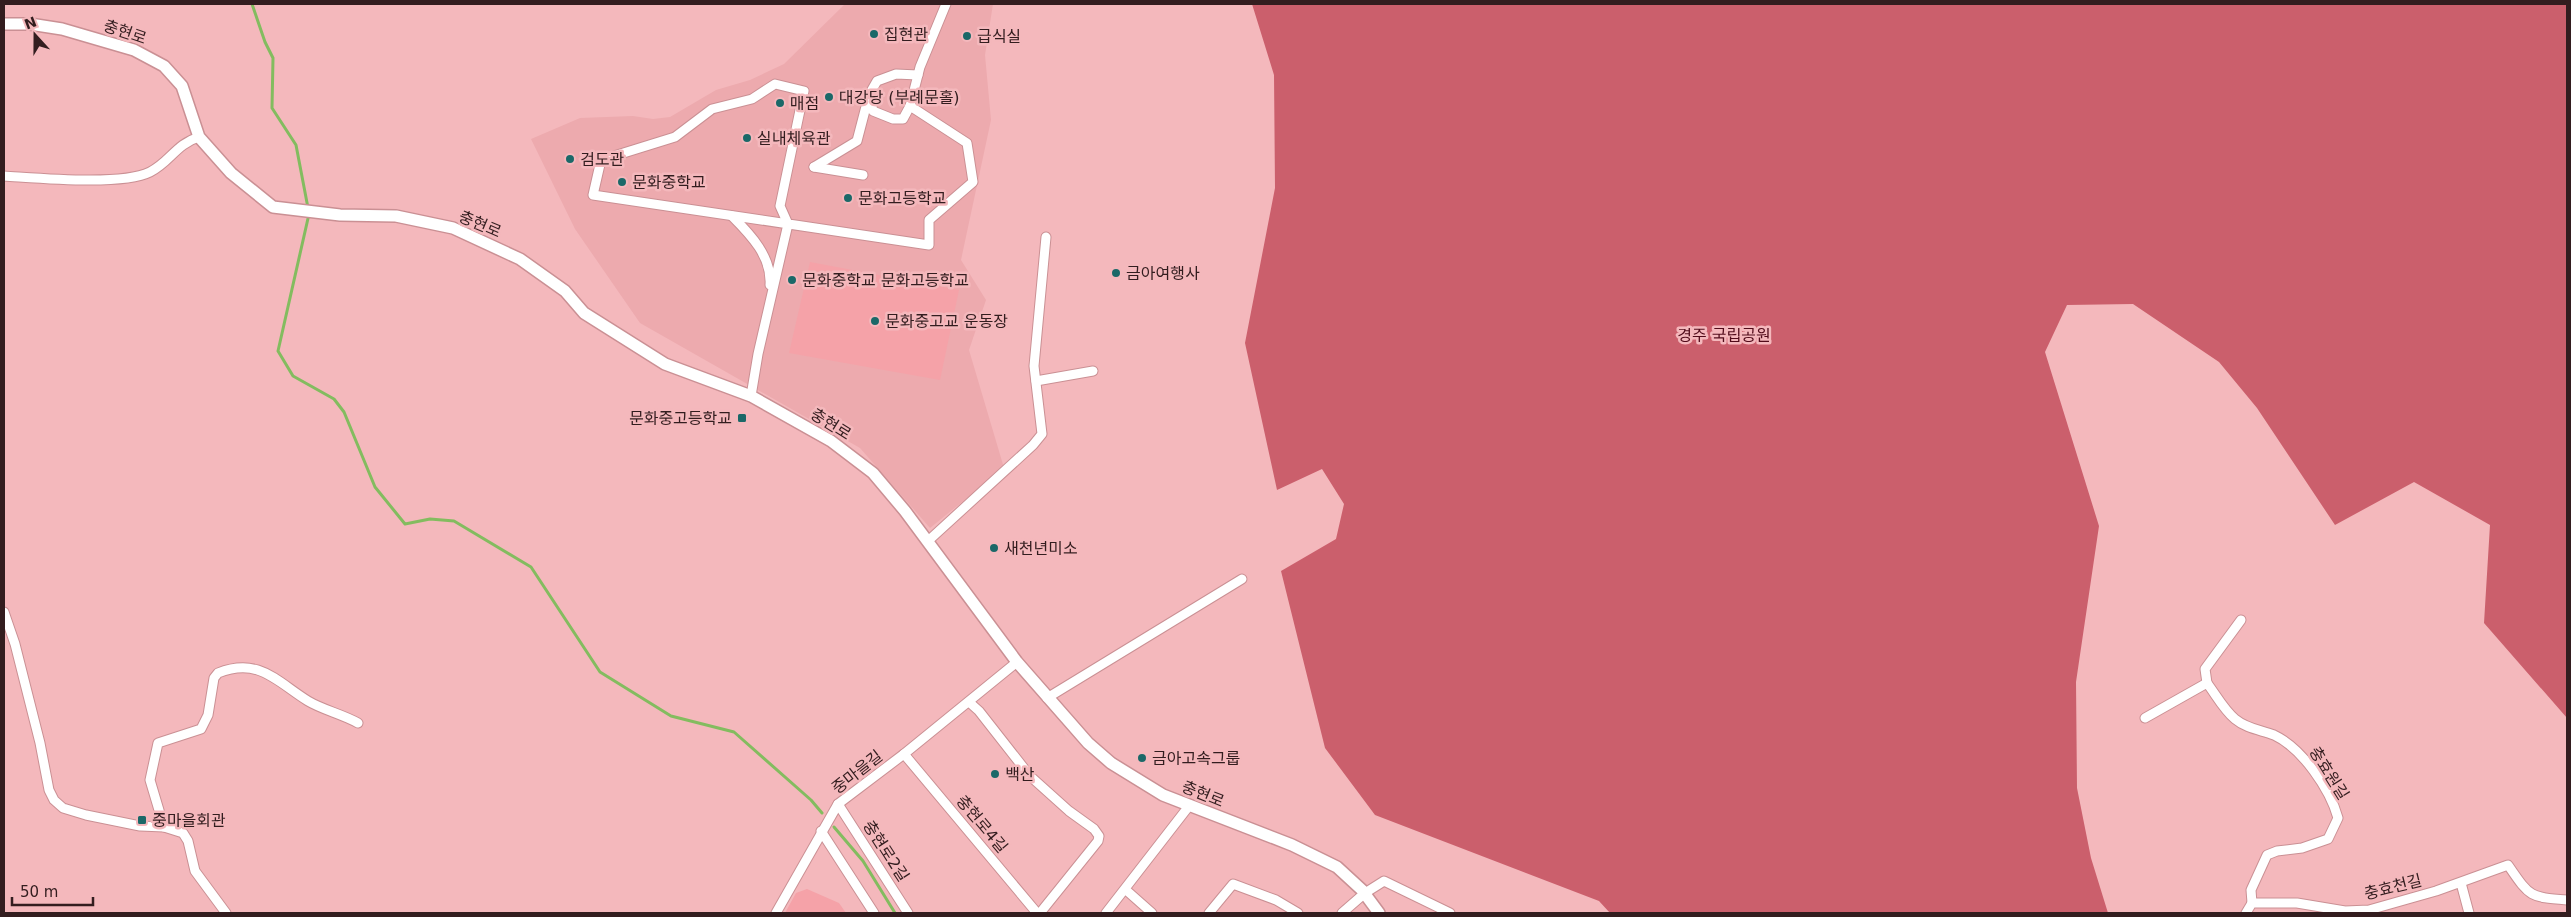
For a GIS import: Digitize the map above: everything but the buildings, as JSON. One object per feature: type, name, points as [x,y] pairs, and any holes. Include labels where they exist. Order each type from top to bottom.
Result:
[{"type":"street","points":[[869,95],[873,111],[892,119],[903,119],[910,106],[918,75],[946,4]]},
{"type":"street","name":"충현로","points":[[4,24],[30,24],[62,29],[134,50],[164,66],[182,86],[199,136],[231,173],[273,207],[316,213],[396,216],[452,228],[520,259],[564,291],[584,313],[665,364],[751,396],[831,441],[873,473],[928,541],[1017,662],[1088,743],[1111,763],[1163,795],[1317,856],[1344,872],[1364,893],[1379,913]]},
{"type":"street","points":[[863,175],[814,167],[858,141],[869,95],[877,81],[896,74],[918,75]]},
{"type":"street","points":[[751,396],[758,354],[788,224],[780,206],[804,91],[775,84],[752,100],[712,109],[676,137],[601,160],[594,195],[732,216],[788,224],[929,245],[929,220],[973,182],[967,143],[910,106]]},
{"type":"street","points":[[4,176],[120,179],[139,176],[151,172],[186,141],[199,136]]},
{"type":"street","points":[[732,216],[758,242],[771,278],[769,307]]},
{"type":"street","points":[[928,541],[1033,445],[1042,434],[1034,366],[1046,237]]},
{"type":"street","points":[[1036,381],[1093,371]]},
{"type":"street","points":[[1047,698],[1242,579]]},
{"type":"street","points":[[4,612],[7,617],[28,698],[49,790],[54,800],[62,808],[86,816],[140,826],[164,827],[183,833],[188,841],[195,871],[226,913]]},
{"type":"street","points":[[2145,718],[2207,683],[2205,668],[2242,620]]},
{"type":"street","name":"중마을길","points":[[776,913],[838,804],[904,754],[1017,662]]},
{"type":"street","points":[[164,827],[150,780],[158,743],[200,729],[208,715],[214,678],[218,673],[245,667],[261,670],[309,701],[358,723]]},
{"type":"street","name":"충효원길","points":[[2207,683],[2234,719],[2246,727],[2274,735],[2296,748],[2333,800],[2338,818],[2328,839],[2302,848],[2277,851],[2267,855],[2251,890],[2252,903]]},
{"type":"street","points":[[969,702],[1030,776],[1094,829],[1099,836],[1098,841],[1039,913]]},
{"type":"street","name":"충현로4길","points":[[904,754],[1039,913]]},
{"type":"street","name":"충현로2길","points":[[838,804],[908,913]]},
{"type":"street","points":[[1106,913],[1126,890],[1189,806]]},
{"type":"street","points":[[821,831],[874,913]]},
{"type":"street","name":"충효천길","points":[[2252,903],[2297,903],[2345,911],[2369,910],[2461,883],[2508,866],[2523,888],[2530,893],[2537,897],[2567,900]]},
{"type":"street","points":[[1342,913],[1364,893],[1384,881],[1446,912]]},
{"type":"street","points":[[2461,883],[2469,913]]},
{"type":"street","points":[[1210,913],[1233,884],[1276,900],[1298,913]]},
{"type":"street","points":[[1126,890],[1152,913]]},
{"type":"street","points":[[2246,913],[2252,903]]},
{"type":"shaded area","name":"문화중학교 문화고등학교","points":[[845,4],[993,4],[985,55],[991,120],[961,260],[986,300],[969,350],[1004,468],[930,528],[860,448],[640,323],[575,229],[531,139],[580,118],[633,116],[653,119],[670,117],[716,90],[750,80],[784,64]]},
{"type":"shaded area","name":"문화중고교 운동장","points":[[810,262],[959,290],[940,380],[789,353]]},
{"type":"shaded area","points":[[807,889],[839,903],[846,913],[785,913],[796,893]]},
{"type":"green space","name":"경주 국립공원","points":[[1252,4],[2567,4],[2567,718],[2484,623],[2490,525],[2414,482],[2335,525],[2257,408],[2219,362],[2133,304],[2067,305],[2045,352],[2099,526],[2076,682],[2077,788],[2091,858],[2108,913],[1610,913],[1599,901],[1375,815],[1325,748],[1281,571],[1336,539],[1344,504],[1322,469],[1277,490],[1245,343],[1275,188],[1274,75]]},
{"type":"waterway","points":[[252,4],[265,42],[273,58],[272,108],[296,145],[308,208]]},
{"type":"waterway","points":[[309,214],[278,351],[293,376],[334,399],[344,412],[375,487],[405,524],[430,519],[454,521],[531,567],[600,672],[671,716],[734,732],[811,800],[822,813]]},
{"type":"waterway","points":[[834,827],[863,861],[895,913]]},
{"type":"place","name":"집현관","points":[[874,34]]},
{"type":"place","name":"급식실","points":[[967,36]]},
{"type":"place","name":"대강당 (부례문홀)","points":[[829,97]]},
{"type":"place","name":"매점","points":[[780,103]]},
{"type":"place","name":"실내체육관","points":[[747,138]]},
{"type":"place","name":"검도관","points":[[570,159]]},
{"type":"place","name":"문화중학교","points":[[622,182]]},
{"type":"place","name":"문화고등학교","points":[[848,198]]},
{"type":"place","name":"금아여행사","points":[[1116,273]]},
{"type":"place","name":"문화중학교 문화고등학교","points":[[792,280]]},
{"type":"place","name":"문화중고교 운동장","points":[[875,321]]},
{"type":"place","name":"문화중고등학교","points":[[742,418]]},
{"type":"place","name":"새천년미소","points":[[994,548]]},
{"type":"place","name":"금아고속그룹","points":[[1142,758]]},
{"type":"place","name":"백산","points":[[995,774]]},
{"type":"place","name":"중마을회관","points":[[142,820]]}]
